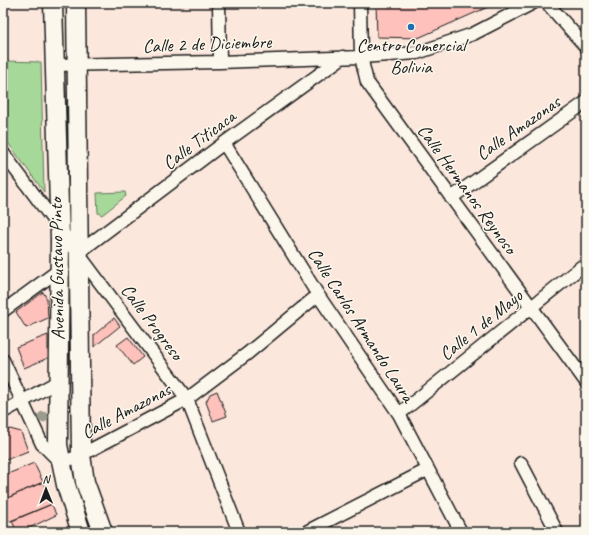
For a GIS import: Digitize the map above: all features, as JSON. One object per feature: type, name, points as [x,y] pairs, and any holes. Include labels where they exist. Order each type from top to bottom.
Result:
[{"type":"main road","name":"Avenida Gustavo Pinto","points":[[53,3],[59,226],[58,445],[61,463],[81,532]]},
{"type":"main road","name":"Avenida Gustavo Pinto","points":[[76,3],[81,455],[86,482],[103,532]]},
{"type":"street","points":[[219,3],[220,62]]},
{"type":"street","name":"Calle Hermanos Reynoso","points":[[360,3],[361,57],[367,82],[586,382]]},
{"type":"street","name":"Calle 2 de Diciembre","points":[[54,65],[220,62],[361,57],[417,53],[473,34],[533,3]]},
{"type":"street","points":[[547,3],[586,47]]},
{"type":"street","name":"Calle Titicaca","points":[[78,253],[224,143],[343,57]]},
{"type":"street","name":"Calle Amazonas","points":[[451,198],[586,102]]},
{"type":"street","name":"Calle Carlos Armando Laura","points":[[224,143],[318,295],[399,414],[427,470],[461,532]]},
{"type":"street","name":"Calle Progreso","points":[[3,153],[187,399],[239,532]]},
{"type":"street","name":"Calle 1 de Mayo","points":[[399,414],[586,263]]},
{"type":"street","points":[[3,311],[59,270]]},
{"type":"street","name":"Calle Amazonas","points":[[61,463],[81,455],[187,399],[248,353],[318,295]]},
{"type":"street","points":[[3,360],[42,444],[61,463]]},
{"type":"street","points":[[3,412],[22,400],[59,381]]},
{"type":"street","points":[[521,463],[557,532]]},
{"type":"street","points":[[306,532],[427,470]]},
{"type":"green space","points":[[3,61],[41,62],[44,192],[3,136]]},
{"type":"green space","points":[[125,192],[126,196],[102,215],[98,213],[97,193]]},
{"type":"building","name":"Centro Comercial Bolivia","points":[[376,3],[497,3],[418,38],[377,37]]},
{"type":"building","points":[[43,292],[47,299],[48,318],[26,328],[16,312]]},
{"type":"building","points":[[114,318],[120,326],[94,347],[94,335]]},
{"type":"building","points":[[48,335],[48,358],[24,368],[16,347]]},
{"type":"building","points":[[128,337],[143,357],[133,365],[117,345]]},
{"type":"building","points":[[217,391],[227,416],[213,421],[206,402],[210,394]]},
{"type":"building","points":[[10,429],[21,432],[28,451],[3,461],[3,433]]},
{"type":"building","points":[[34,463],[43,482],[3,500],[3,476]]},
{"type":"building","points":[[43,482],[52,504],[3,524],[3,500]]},
{"type":"building","points":[[52,504],[56,515],[21,532],[17,532],[12,521]]},
{"type":"building","points":[[62,528],[64,532],[55,532]]},
{"type":"place","name":"Centro Comercial Bolivia","points":[[411,27]]}]
